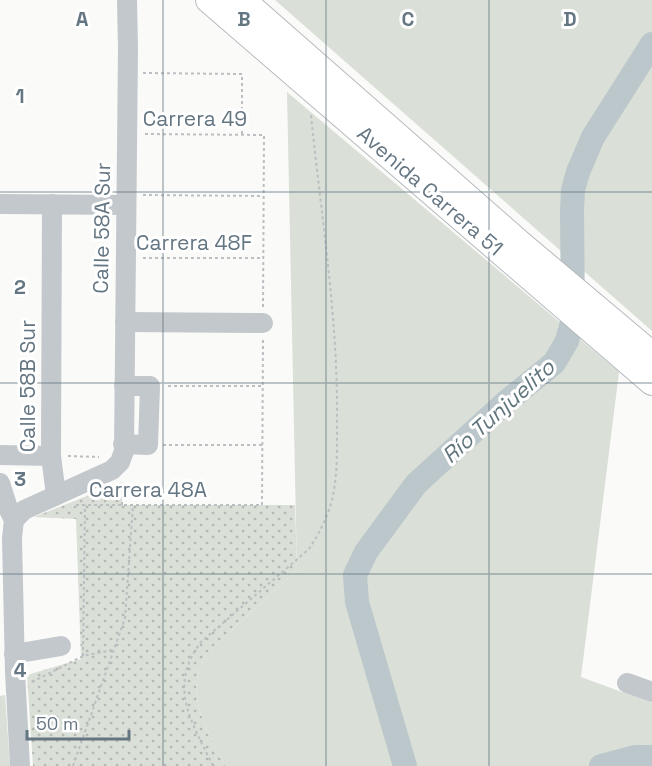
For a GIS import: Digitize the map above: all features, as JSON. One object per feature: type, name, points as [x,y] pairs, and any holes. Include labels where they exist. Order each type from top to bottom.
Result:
[{"type":"main road","name":"Avenida Carrera 51","points":[[209,0],[642,355],[652,382]]},
{"type":"main road","name":"Avenida Carrera 51","points":[[242,0],[516,253]]},
{"type":"street","name":"Calle 58A Sur","points":[[123,451],[127,0]]},
{"type":"street","points":[[0,204],[126,200]]},
{"type":"street","name":"Calle 58B Sur","points":[[52,204],[51,456],[56,495]]},
{"type":"street","points":[[125,322],[263,323]]},
{"type":"street","points":[[14,520],[24,510],[112,470],[117,466],[123,451],[148,445],[150,386],[124,386]]},
{"type":"street","points":[[0,455],[51,456]]},
{"type":"street","points":[[0,483],[14,520],[11,674],[20,766]]},
{"type":"street","points":[[11,674],[61,646]]},
{"type":"street","points":[[627,683],[652,692]]},
{"type":"path","points":[[128,73],[242,74],[242,134]]},
{"type":"path","points":[[213,766],[190,719],[184,699],[185,677],[190,656],[201,642],[309,549],[320,533],[332,501],[337,387],[332,315],[310,112]]},
{"type":"path","name":"Carrera 49","points":[[127,134],[264,135]]},
{"type":"path","points":[[126,200],[263,196]]},
{"type":"path","name":"Carrera 48F","points":[[125,258],[263,258]]},
{"type":"path","points":[[150,386],[262,386]]},
{"type":"path","points":[[148,445],[262,445]]},
{"type":"path","points":[[51,456],[123,451]]},
{"type":"path","name":"Carrera 48A","points":[[74,505],[262,505]]},
{"type":"path","points":[[83,656],[85,505]]},
{"type":"path","points":[[73,766],[125,618],[134,505]]},
{"type":"path","points":[[11,674],[113,650]]},
{"type":"shaded area","points":[[275,0],[652,0],[652,331]]},
{"type":"shaded area","points":[[287,92],[619,372],[581,677],[652,703],[652,766],[225,766],[204,724],[200,710],[197,681],[200,667],[208,652],[297,570]]},
{"type":"shaded area","points":[[122,482],[122,505],[295,505],[297,570],[208,652],[200,667],[197,696],[200,710],[204,724],[225,766],[33,766],[27,675],[81,659],[76,519],[34,517]]},
{"type":"shaded area","points":[[5,695],[10,766],[0,766],[0,696]]},
{"type":"waterway","name":"Río Tunjuelito","points":[[405,766],[357,602],[355,575],[366,552],[416,484],[506,402],[554,363],[567,341],[573,318],[572,210],[573,190],[578,172],[593,137],[652,44]]},
{"type":"waterway","name":"Río Tunjuelito","points":[[601,766],[635,757],[652,757]]}]
